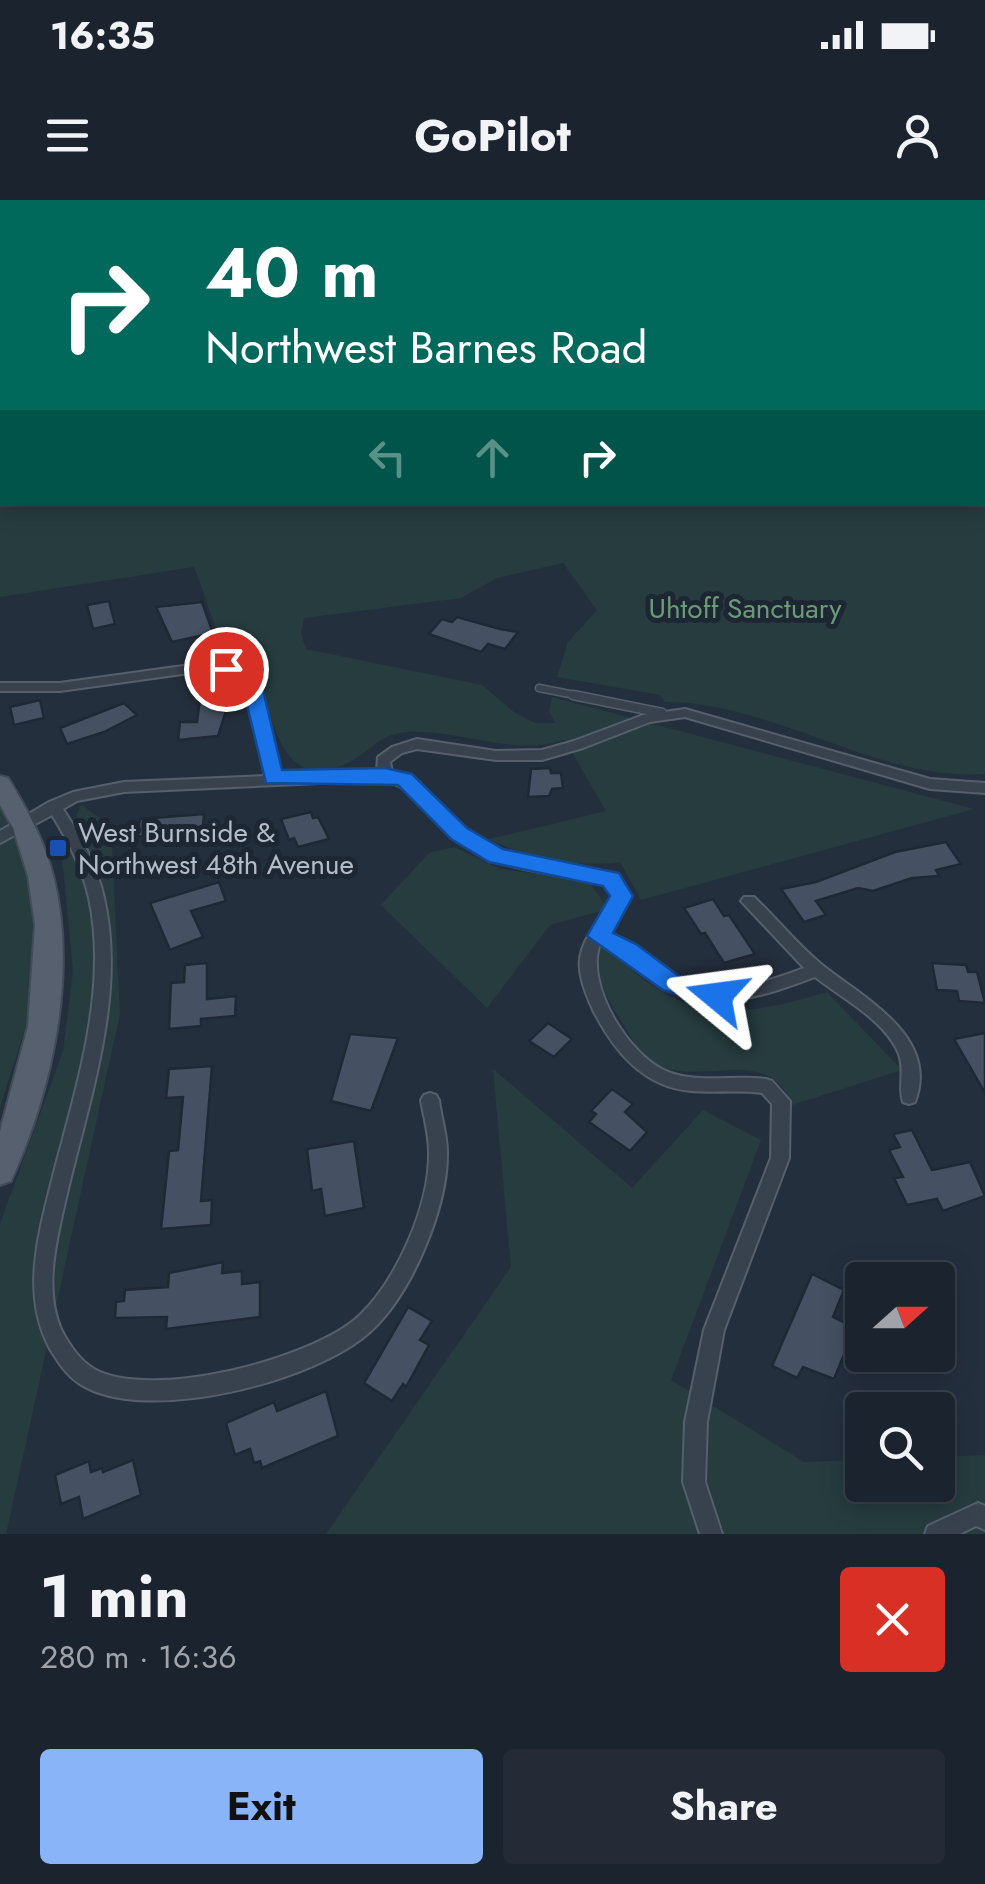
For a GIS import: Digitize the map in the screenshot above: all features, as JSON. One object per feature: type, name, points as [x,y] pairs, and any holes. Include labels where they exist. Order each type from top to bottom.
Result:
[{"type":"main road","points":[[0,784],[12,831],[45,906],[47,988],[30,1088],[0,1171]]},
{"type":"street","points":[[0,687],[60,687],[194,666],[226,669],[254,690],[273,778]]},
{"type":"street","points":[[385,775],[383,760],[397,750],[417,744],[540,755],[579,746],[662,713],[704,717],[930,784],[985,788]]},
{"type":"street","points":[[12,831],[72,797],[124,786],[385,775],[404,779],[459,834],[497,856],[611,879],[622,896],[588,949],[586,973],[598,1008],[638,1059],[663,1079],[766,1086],[782,1101],[780,1158],[714,1330],[696,1422],[694,1482],[710,1534]]},
{"type":"street","points":[[54,806],[76,834],[99,908],[102,944],[99,1016],[44,1257],[47,1318],[72,1365],[92,1380],[129,1390],[166,1390],[298,1366],[336,1348],[365,1325],[384,1301],[424,1227],[438,1156],[430,1100]]},
{"type":"street","points":[[749,901],[817,970],[878,1012],[899,1039],[913,1081],[909,1097]]},
{"type":"street","points":[[599,936],[628,950],[671,984],[717,996],[754,994],[817,970]]},
{"type":"street","points":[[936,1534],[978,1514],[985,1519]]},
{"type":"lane","points":[[539,688],[662,713]]},
{"type":"green space","name":"Uhtoff Sanctuary","points":[[0,505],[985,505],[985,774],[944,773],[904,766],[746,714],[706,705],[665,702],[660,695],[557,677],[568,642],[597,610],[563,563],[497,578],[461,598],[304,618],[301,634],[306,649],[482,685],[515,713],[535,723],[555,723],[549,711],[552,697],[974,809],[641,900],[620,862],[586,864],[553,860],[489,839],[606,811],[565,740],[525,746],[407,732],[384,738],[335,768],[306,768],[286,751],[257,685],[230,660],[194,567],[0,597]]},
{"type":"green space","points":[[81,804],[111,827],[120,1014],[6,1534],[0,1534],[0,1224],[63,1051],[73,971],[62,855]]},
{"type":"green space","points":[[0,806],[20,843],[27,866],[37,959],[29,1012],[0,1109]]},
{"type":"green space","points":[[454,847],[500,869],[588,880],[608,909],[550,925],[487,1008],[381,905],[429,853]]},
{"type":"green space","points":[[596,943],[659,990],[701,1007],[763,1008],[827,992],[902,1070],[792,1105],[780,1085],[765,1075],[747,1070],[667,1069],[640,1052],[610,1002],[602,985]]},
{"type":"green space","points":[[493,1069],[632,1188],[703,1110],[761,1140],[671,1380],[804,1462],[845,1461],[845,1502],[955,1502],[955,1456],[985,1455],[985,1534],[326,1534],[511,1267]]},
{"type":"building","points":[[109,601],[115,624],[93,629],[87,605]]},
{"type":"building","points":[[202,602],[213,633],[172,642],[156,607]]},
{"type":"building","points":[[457,617],[518,632],[505,649],[488,644],[481,652],[429,634],[442,619],[452,622]]},
{"type":"building","points":[[223,696],[221,711],[226,711],[218,736],[178,740],[180,722],[197,722],[200,698]]},
{"type":"building","points":[[40,700],[44,718],[14,725],[10,707]]},
{"type":"building","points":[[124,703],[137,715],[104,732],[67,744],[60,728]]},
{"type":"building","points":[[550,768],[551,773],[561,773],[563,788],[552,789],[549,796],[528,797],[531,769]]},
{"type":"building","points":[[311,812],[313,818],[318,817],[329,839],[298,847],[294,838],[289,840],[281,819]]},
{"type":"building","points":[[204,814],[202,838],[137,836],[140,819]]},
{"type":"building","points":[[946,842],[961,864],[936,870],[939,876],[912,878],[873,891],[858,888],[816,901],[826,915],[804,922],[781,889],[816,882],[895,852]]},
{"type":"building","points":[[219,882],[226,901],[191,911],[203,937],[170,950],[150,903]]},
{"type":"building","points":[[713,899],[724,916],[729,915],[755,954],[724,963],[705,933],[701,934],[684,908]]},
{"type":"building","points":[[207,963],[207,999],[236,996],[235,1016],[201,1019],[201,1026],[169,1029],[171,983],[184,982],[185,965]]},
{"type":"building","points":[[932,963],[966,965],[968,972],[977,972],[985,1003],[959,1001],[957,991],[937,990]]},
{"type":"building","points":[[548,1023],[572,1039],[554,1057],[529,1041]]},
{"type":"building","points":[[985,1033],[985,1093],[954,1039]]},
{"type":"building","points":[[350,1034],[398,1038],[371,1111],[331,1101]]},
{"type":"building","points":[[212,1066],[201,1201],[212,1200],[211,1225],[161,1229],[169,1151],[178,1150],[183,1097],[166,1098],[169,1069]]},
{"type":"building","points":[[612,1089],[633,1104],[625,1112],[647,1132],[630,1151],[589,1122],[596,1114],[591,1111]]},
{"type":"building","points":[[912,1130],[932,1170],[970,1162],[985,1196],[943,1211],[937,1199],[907,1205],[894,1178],[903,1177],[889,1150],[900,1147],[893,1134]]},
{"type":"building","points":[[354,1141],[364,1208],[325,1216],[321,1189],[312,1191],[307,1149]]},
{"type":"building","points":[[223,1262],[222,1273],[242,1271],[242,1284],[260,1282],[260,1317],[166,1329],[167,1317],[115,1318],[116,1302],[124,1301],[125,1290],[168,1287],[169,1273]]},
{"type":"building","points":[[812,1274],[844,1290],[833,1317],[845,1323],[845,1352],[834,1379],[803,1367],[797,1378],[772,1366]]},
{"type":"building","points":[[408,1307],[432,1321],[420,1340],[429,1345],[406,1387],[403,1384],[392,1401],[364,1383]]},
{"type":"building","points":[[326,1391],[338,1436],[262,1468],[260,1461],[254,1463],[250,1449],[235,1455],[226,1423],[274,1402],[277,1411]]},
{"type":"building","points":[[133,1460],[141,1495],[83,1519],[79,1497],[61,1504],[55,1475],[89,1461],[91,1472],[102,1468],[103,1472]]},
{"type":"place","name":"West Burnside & Northwest 48th Avenue","points":[[58,848]]},
{"type":"route","points":[[226,669],[254,690],[273,778],[385,775],[404,779],[476,846],[518,863],[611,879],[622,896],[599,936],[628,950],[671,984],[717,996]]}]
